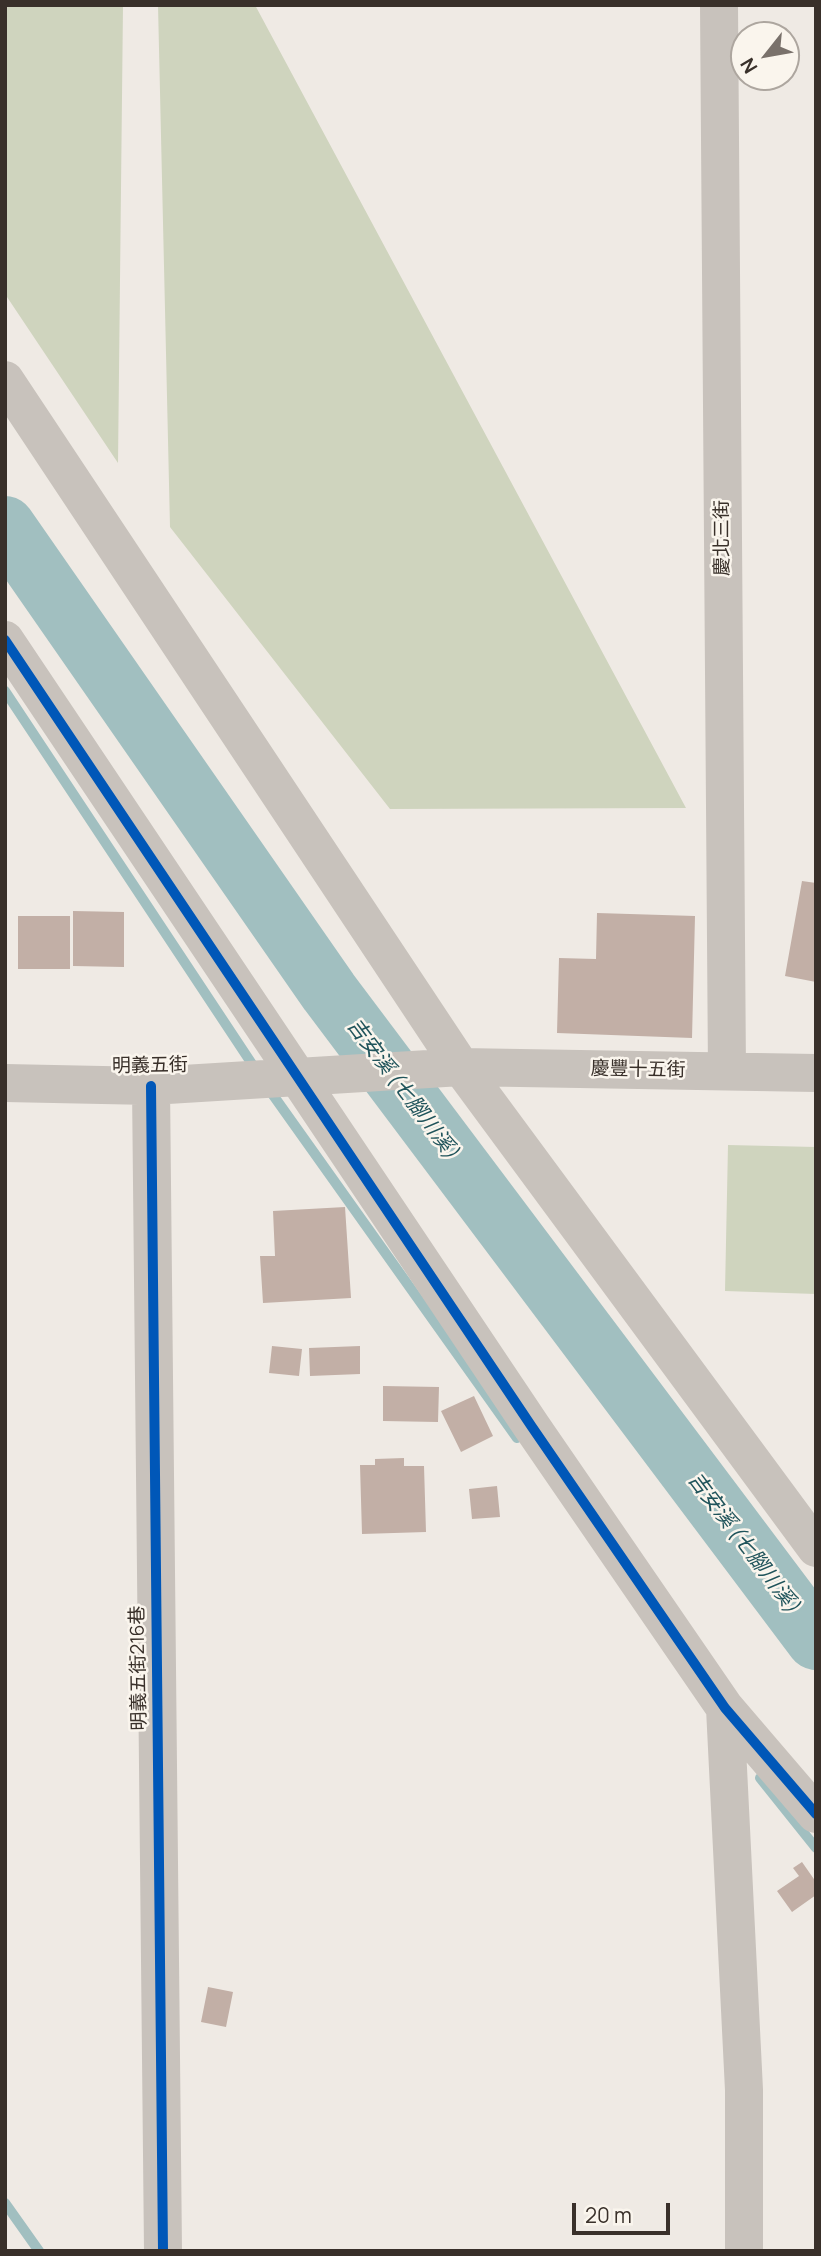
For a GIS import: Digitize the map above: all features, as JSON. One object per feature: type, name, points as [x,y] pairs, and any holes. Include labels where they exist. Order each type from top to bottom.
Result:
[{"type":"street","name":"慶北三街","points":[[719,5],[727,1071]]},
{"type":"street","points":[[5,380],[461,1067],[816,1548]]},
{"type":"street","points":[[5,640],[532,1427],[725,1707],[816,1815]]},
{"type":"street","name":"慶豐十五街","points":[[296,1076],[461,1067],[816,1073]]},
{"type":"street","name":"明義五街","points":[[5,1083],[151,1086],[296,1076]]},
{"type":"street","name":"明義五街216巷","points":[[151,1086],[163,2251]]},
{"type":"street","points":[[725,1707],[744,2090],[744,2251]]},
{"type":"green space","points":[[5,5],[123,5],[118,463],[5,294]]},
{"type":"green space","points":[[158,5],[255,5],[686,808],[390,809],[170,527]]},
{"type":"green space","points":[[728,1145],[816,1147],[816,1294],[725,1291]]},
{"type":"building","points":[[802,881],[816,883],[816,982],[785,976]]},
{"type":"building","points":[[73,911],[124,912],[124,967],[73,966]]},
{"type":"building","points":[[597,913],[695,916],[692,1038],[557,1033],[559,958],[596,959]]},
{"type":"building","points":[[18,916],[70,916],[70,969],[18,969]]},
{"type":"building","points":[[345,1207],[351,1298],[263,1303],[260,1256],[275,1256],[273,1211]]},
{"type":"building","points":[[272,1346],[302,1349],[299,1376],[269,1373]]},
{"type":"building","points":[[360,1346],[360,1374],[310,1376],[309,1348]]},
{"type":"building","points":[[383,1386],[439,1387],[438,1422],[383,1421]]},
{"type":"building","points":[[474,1396],[493,1436],[461,1452],[441,1411]]},
{"type":"building","points":[[404,1458],[404,1466],[424,1466],[426,1532],[362,1534],[360,1465],[375,1465],[375,1459]]},
{"type":"building","points":[[497,1486],[500,1517],[472,1519],[469,1489]]},
{"type":"building","points":[[802,1862],[816,1882],[816,1895],[792,1912],[777,1891],[799,1876],[793,1868]]},
{"type":"building","points":[[208,1987],[233,1992],[226,2027],[201,2022]]},
{"type":"waterway","name":"吉安溪 (七腳川溪)","points":[[5,526],[329,992],[816,1640]]},
{"type":"waterway","points":[[5,691],[256,1070]]},
{"type":"waterway","points":[[268,1088],[517,1438]]},
{"type":"waterway","points":[[760,1778],[816,1848]]},
{"type":"waterway","points":[[5,2203],[39,2251]]},
{"type":"cycle path","points":[[5,640],[532,1427],[725,1708],[816,1814]]},
{"type":"cycle path","points":[[151,1086],[163,2251]]}]
